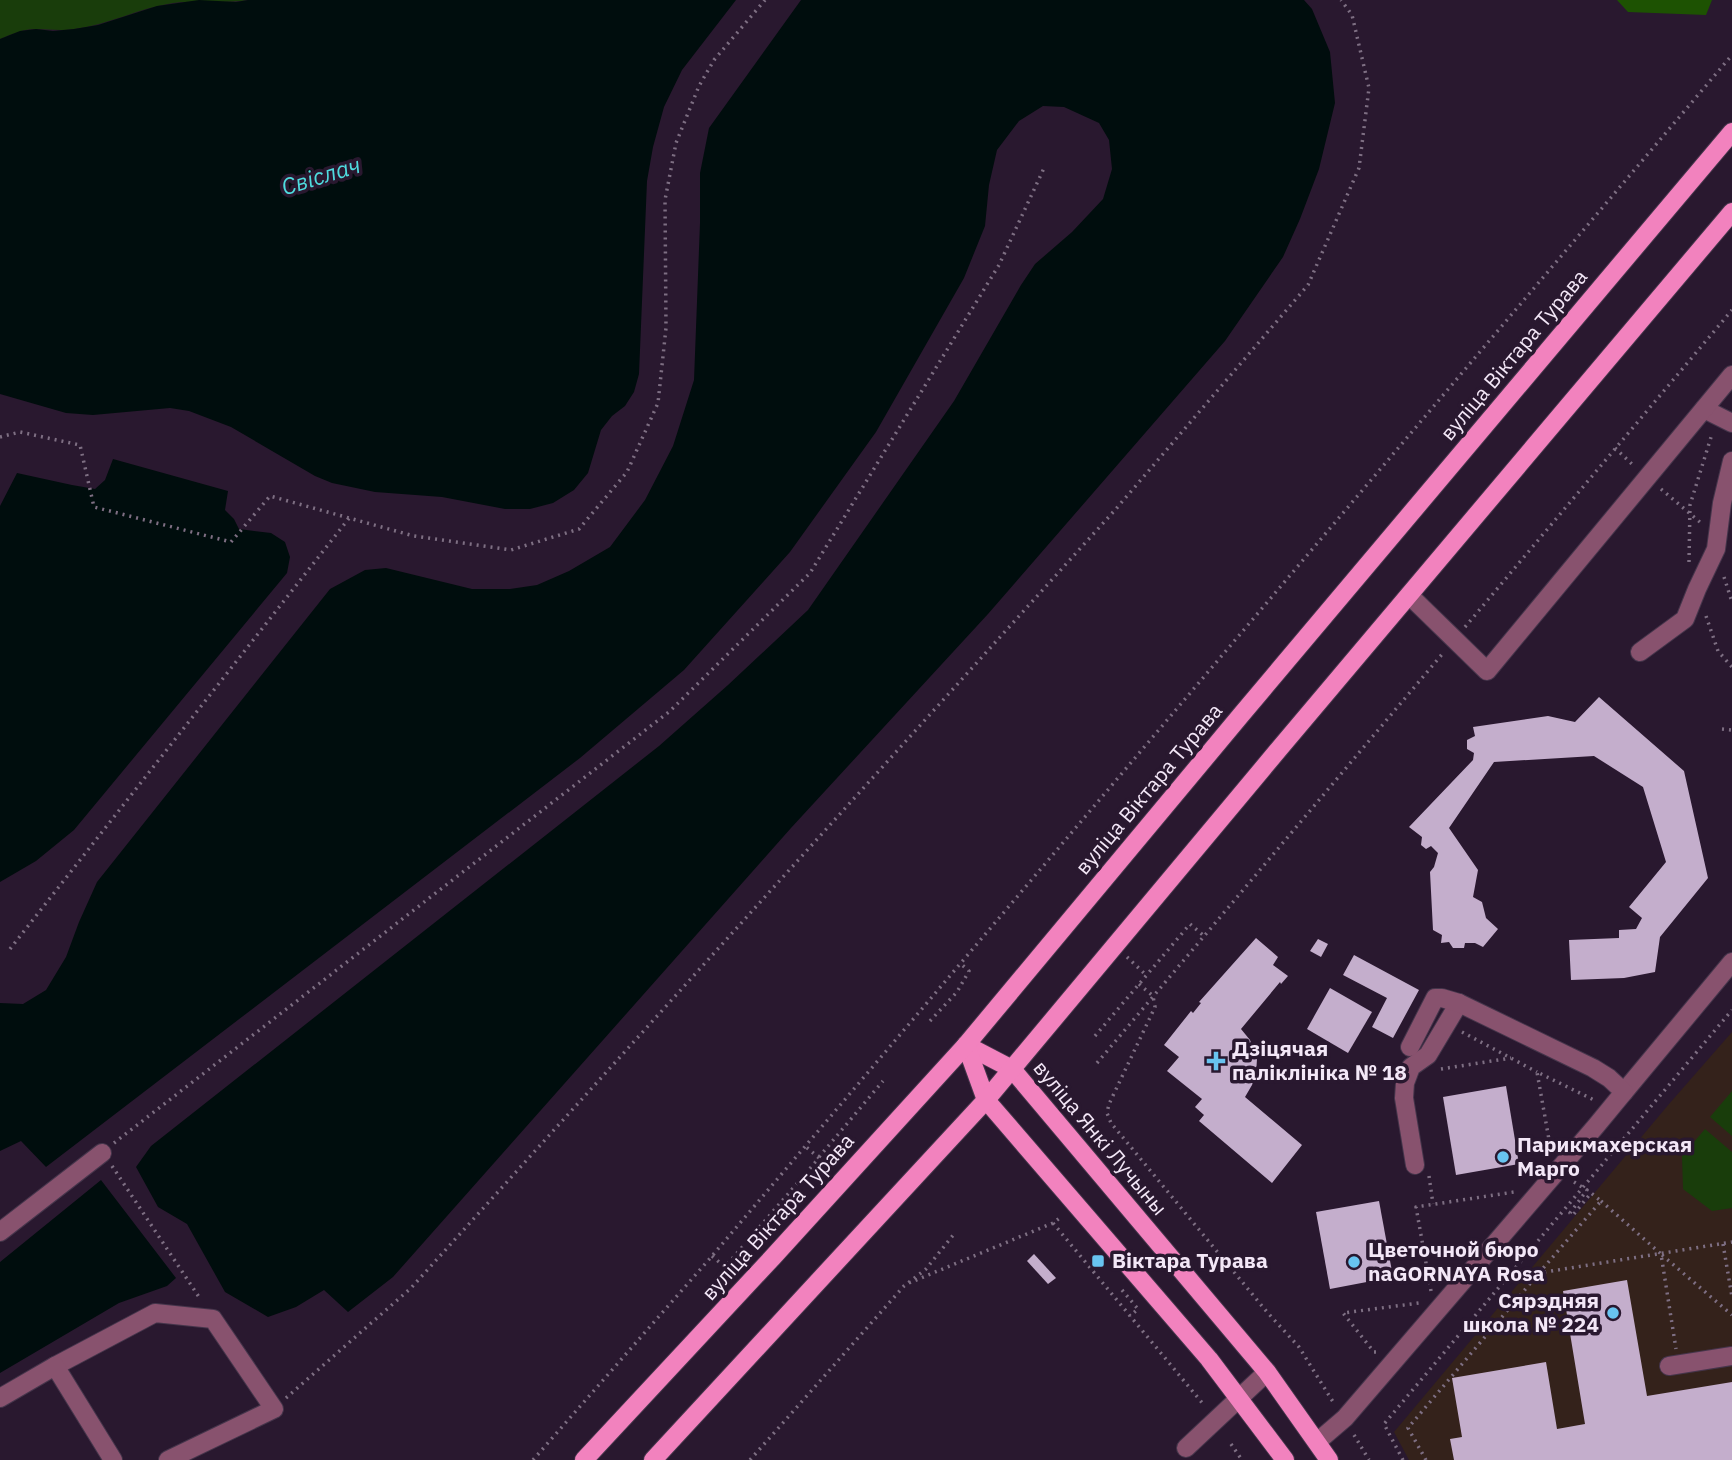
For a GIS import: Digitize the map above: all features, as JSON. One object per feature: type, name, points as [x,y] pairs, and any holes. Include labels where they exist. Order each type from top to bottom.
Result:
[{"type":"main road","name":"вуліца Віктара Турава","points":[[584,1460],[774,1257],[966,1045],[1732,132]]},
{"type":"main road","points":[[653,1460],[986,1100],[1732,212]]},
{"type":"main road","name":"вуліца Янкі Лучыны","points":[[966,1045],[1012,1069],[1267,1372],[1329,1460]]},
{"type":"main road","points":[[966,1045],[986,1100],[1209,1359],[1285,1460]]},
{"type":"street","points":[[1409,595],[1487,671],[1732,375]]},
{"type":"street","points":[[1704,409],[1732,423]]},
{"type":"street","points":[[1640,652],[1685,619],[1716,549],[1722,503],[1732,461]]},
{"type":"street","points":[[1317,1441],[1345,1418],[1560,1168],[1732,962]]},
{"type":"street","points":[[1410,1047],[1435,998],[1442,998],[1459,1003],[1593,1068],[1624,1092]]},
{"type":"street","points":[[1415,1165],[1404,1098],[1405,1083],[1411,1067],[1428,1055],[1459,1003]]},
{"type":"street","points":[[0,1232],[102,1153]]},
{"type":"street","points":[[0,1398],[155,1313],[214,1319],[274,1409],[168,1460]]},
{"type":"street","points":[[1674,1366],[1732,1356]]},
{"type":"street","points":[[54,1366],[113,1460]]},
{"type":"street","points":[[1186,1448],[1267,1372]]},
{"type":"path","points":[[0,438],[20,432],[80,445],[94,507],[231,542],[270,496],[414,536],[511,550],[579,529],[627,472],[658,403],[666,328],[664,200],[676,143],[699,86],[714,60],[765,0]]},
{"type":"path","points":[[274,1409],[411,1288],[1115,510],[1308,285],[1359,168],[1369,88],[1352,15],[1341,0]]},
{"type":"path","points":[[533,1460],[806,1146],[1732,55]]},
{"type":"path","points":[[214,1319],[102,1153],[670,711],[810,573],[999,265],[1045,166]]},
{"type":"path","points":[[1615,448],[1703,525],[1716,549]]},
{"type":"path","points":[[10,949],[350,517]]},
{"type":"path","points":[[1721,729],[1732,730]]},
{"type":"path","points":[[1095,1036],[1190,924],[1204,936]]},
{"type":"path","points":[[1114,946],[1146,975]]},
{"type":"path","points":[[930,1021],[957,992],[969,971],[961,963]]},
{"type":"path","points":[[1139,984],[1153,996],[1155,1007],[1109,1104],[1108,1118],[1267,1312],[1299,1347],[1369,1460]]},
{"type":"path","points":[[1097,1063],[1153,996]]},
{"type":"path","points":[[1403,1460],[1384,1424],[1587,1190],[1732,1010]]},
{"type":"path","points":[[1455,1040],[1460,1030],[1599,1102]]},
{"type":"path","points":[[1444,1059],[1438,1069],[1511,1058]]},
{"type":"path","points":[[1537,1072],[1552,1156],[1566,1177],[1601,1201],[1732,1315]]},
{"type":"path","points":[[712,1256],[725,1267],[883,1081]]},
{"type":"path","points":[[806,1146],[819,1157]]},
{"type":"path","points":[[1432,1301],[1416,1207],[1526,1190]]},
{"type":"path","points":[[1587,1190],[1573,1215],[1570,1213],[1587,1190]]},
{"type":"path","points":[[1426,1460],[1408,1428],[1601,1201]]},
{"type":"path","points":[[904,1286],[1053,1223],[1061,1216],[1068,1225]]},
{"type":"path","points":[[1053,1223],[1205,1406]]},
{"type":"path","points":[[750,1460],[904,1286],[926,1269],[954,1234]]},
{"type":"path","points":[[1539,1273],[1732,1242]]},
{"type":"path","points":[[1723,1244],[1732,1297]]},
{"type":"path","points":[[1661,1254],[1674,1366]]},
{"type":"path","points":[[1122,1290],[1138,1309],[1130,1316]]},
{"type":"path","points":[[1382,1352],[1374,1352],[1343,1313],[1420,1303]]},
{"type":"path","points":[[1231,1444],[1242,1460]]},
{"type":"shaded area","name":"Сярэдняя школа № 224","points":[[1732,1032],[1732,1460],[1409,1460],[1394,1432]]},
{"type":"green space","points":[[0,0],[248,0],[173,3],[87,27],[27,30],[0,39]]},
{"type":"green space","points":[[1617,0],[1712,0],[1706,15],[1628,12]]},
{"type":"green space","points":[[1732,1091],[1732,1136],[1710,1117]]},
{"type":"green space","points":[[1705,1129],[1732,1152],[1732,1208],[1712,1211],[1683,1189],[1682,1156]]},
{"type":"water","name":"Свіслач","points":[[199,0],[736,0],[682,70],[664,107],[647,181],[639,374],[634,392],[625,406],[612,416],[601,430],[588,473],[574,490],[553,503],[530,509],[505,509],[442,497],[375,492],[332,483],[315,476],[231,427],[189,411],[170,408],[93,415],[66,413],[0,394],[0,39],[20,31],[53,31],[98,25],[157,6]]},
{"type":"water","points":[[801,0],[1304,0],[1312,9],[1330,52],[1335,103],[1319,169],[1283,257],[1225,341],[988,614],[791,828],[393,1277],[348,1312],[324,1290],[296,1307],[268,1317],[225,1292],[187,1224],[158,1207],[136,1167],[151,1146],[659,746],[808,610],[954,401],[1035,264],[1072,232],[1103,199],[1112,169],[1109,140],[1099,123],[1064,107],[1043,106],[1019,121],[997,150],[989,185],[985,226],[964,278],[876,432],[790,552],[684,670],[580,758],[46,1167],[21,1141],[0,1151],[0,1003],[23,1004],[46,990],[66,957],[97,882],[330,589],[365,570],[386,568],[472,589],[510,589],[537,585],[569,571],[610,547],[645,500],[673,446],[694,380],[700,173],[709,128]]},
{"type":"water","points":[[113,459],[228,491],[225,510],[239,529],[271,533],[285,542],[290,557],[287,573],[74,830],[36,861],[0,882],[0,506],[17,473],[95,489],[105,480]]},
{"type":"water","points":[[101,1180],[176,1278],[167,1286],[119,1303],[0,1373],[0,1262]]},
{"type":"building","points":[[1599,697],[1684,771],[1708,878],[1660,937],[1655,972],[1624,978],[1571,980],[1569,940],[1619,938],[1619,930],[1636,929],[1642,918],[1629,907],[1666,862],[1643,787],[1594,756],[1494,762],[1449,828],[1478,870],[1473,897],[1482,902],[1486,918],[1498,929],[1483,947],[1475,943],[1465,943],[1464,948],[1453,948],[1449,942],[1441,943],[1442,935],[1433,930],[1430,872],[1438,853],[1431,846],[1426,849],[1421,845],[1422,837],[1409,827],[1473,760],[1474,753],[1467,749],[1467,740],[1475,736],[1473,727],[1548,716],[1575,722]]},
{"type":"building","name":"Дзіцячая паліклініка № 18","points":[[1256,938],[1278,957],[1273,965],[1288,976],[1241,1029],[1250,1040],[1257,1059],[1256,1074],[1245,1097],[1302,1145],[1272,1183],[1199,1121],[1204,1115],[1195,1107],[1202,1099],[1167,1071],[1179,1057],[1164,1045]]},
{"type":"building","points":[[1318,939],[1328,944],[1321,957],[1310,951]]},
{"type":"building","points":[[1354,955],[1419,990],[1393,1038],[1372,1027],[1387,998],[1343,975]]},
{"type":"building","points":[[1330,988],[1372,1012],[1348,1053],[1307,1029]]},
{"type":"building","points":[[1506,1086],[1519,1164],[1456,1175],[1443,1097]]},
{"type":"building","points":[[1379,1201],[1393,1277],[1330,1289],[1316,1212]]},
{"type":"building","points":[[1034,1254],[1056,1278],[1048,1284],[1027,1261]]},
{"type":"building","name":"Сярэдняя школа № 224","points":[[1627,1280],[1647,1396],[1732,1382],[1732,1460],[1454,1460],[1450,1439],[1462,1437],[1452,1378],[1546,1362],[1557,1429],[1585,1424],[1563,1291]]},
{"type":"place","name":"Дзіцячая паліклініка № 18","points":[[1216,1061]]},
{"type":"place","name":"Парикмахерская Марго","points":[[1503,1157]]},
{"type":"place","name":"Віктара Турава","points":[[1098,1261]]},
{"type":"place","name":"Цветочной бюро naGORNAYA Rosa","points":[[1354,1262]]},
{"type":"place","name":"Сярэдняя школа № 224","points":[[1613,1313]]}]
